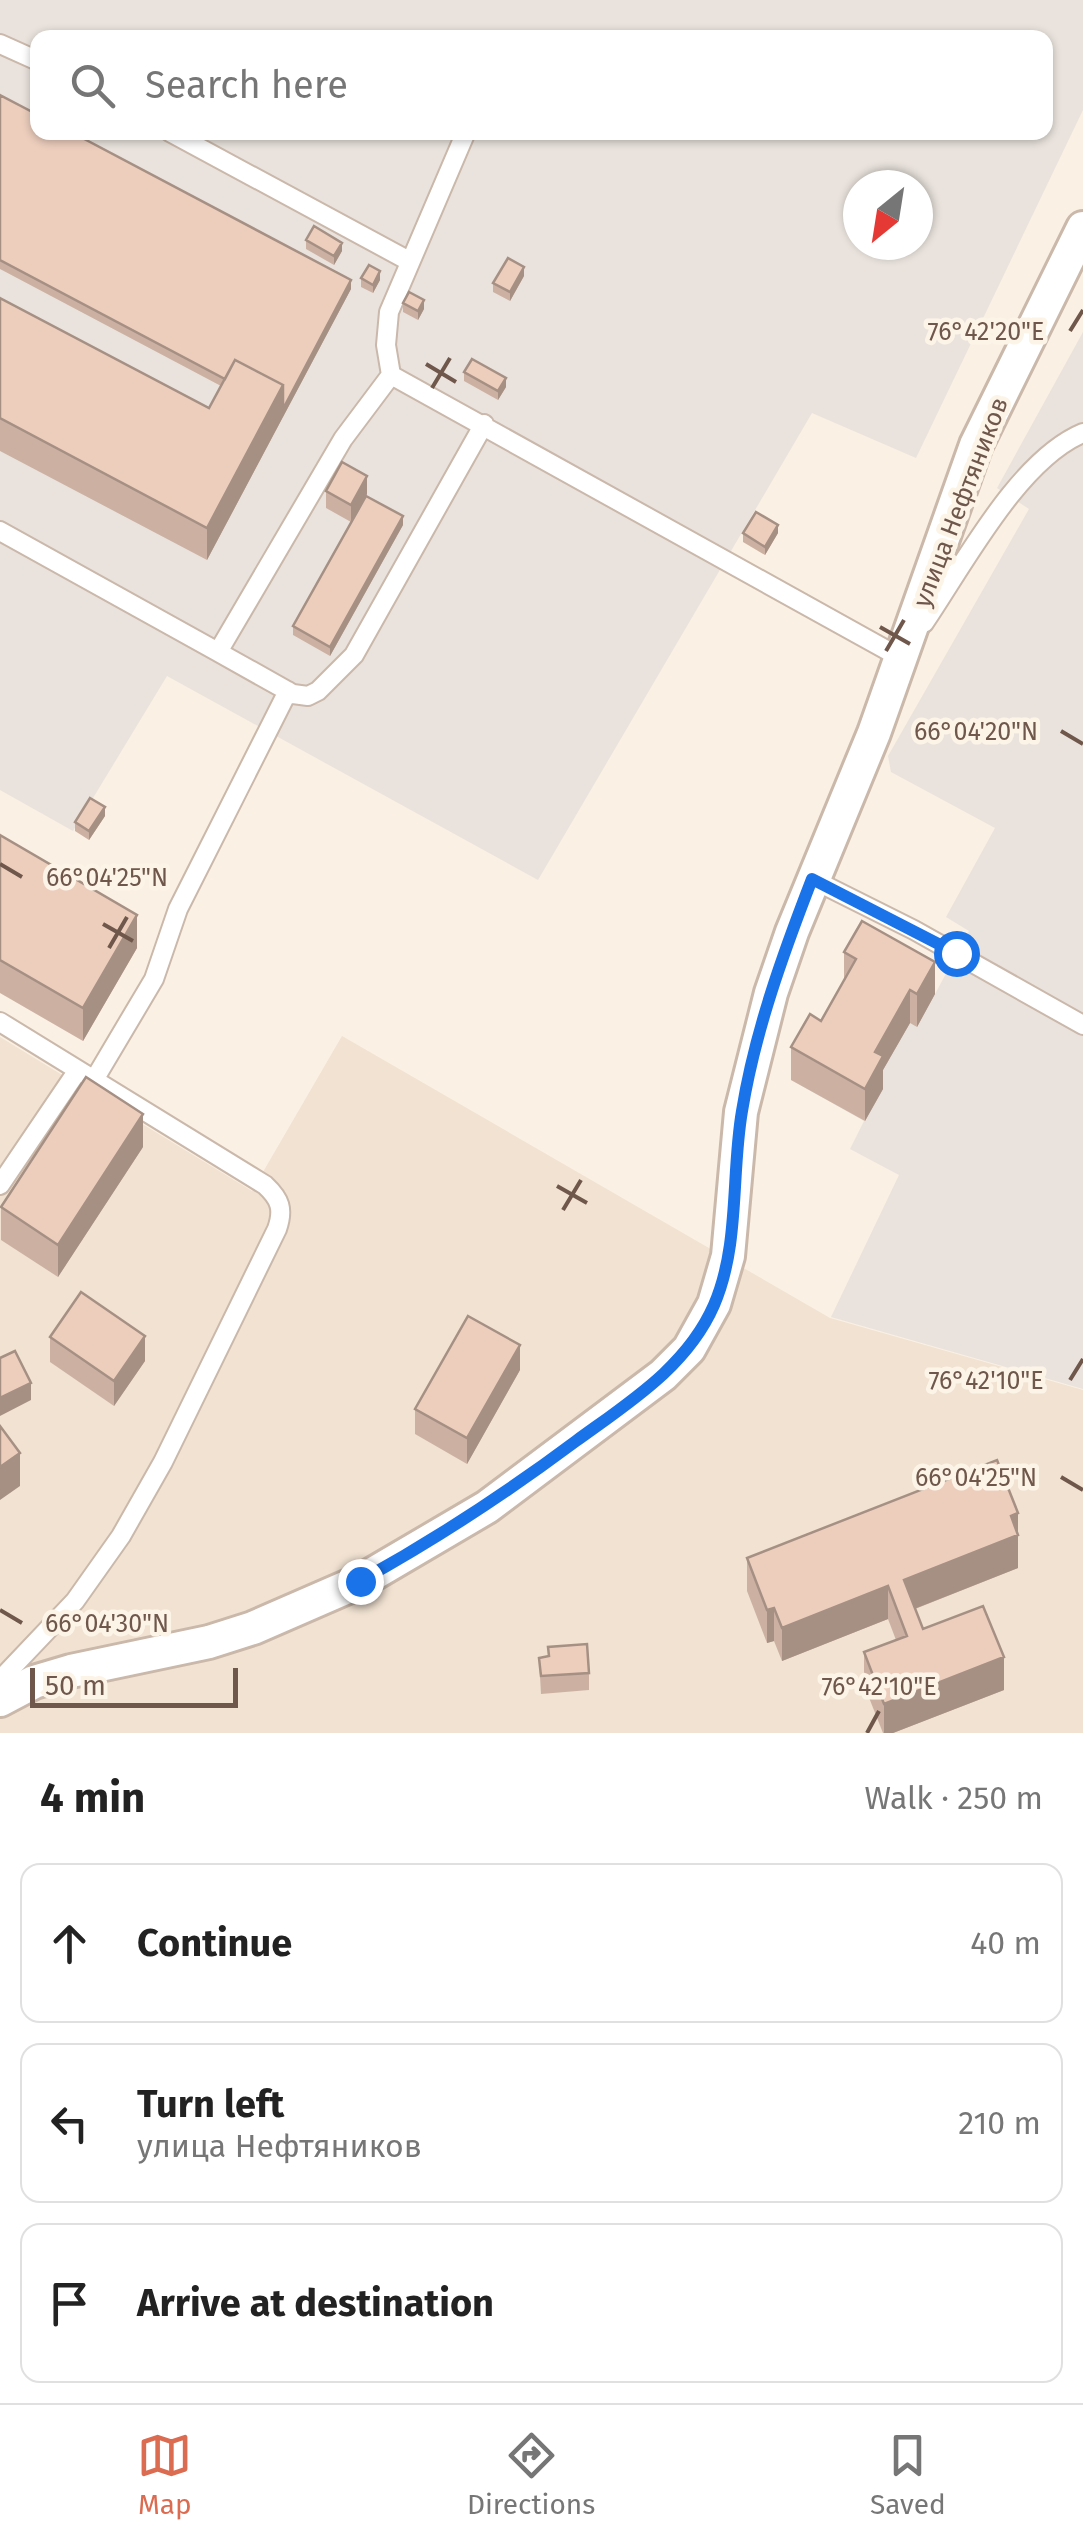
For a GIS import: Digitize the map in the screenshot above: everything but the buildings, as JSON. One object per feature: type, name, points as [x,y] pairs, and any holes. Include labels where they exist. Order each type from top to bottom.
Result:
[{"type":"street","name":"улица Нефтяников","points":[[0,1700],[34,1682],[71,1671],[209,1642],[254,1628],[360,1581],[487,1507],[663,1375],[689,1349],[714,1304],[728,1256],[742,1112],[771,993],[812,879],[864,760],[976,445],[1083,228]]},
{"type":"lane","points":[[0,44],[30,57]]},
{"type":"lane","points":[[185,140],[409,261]]},
{"type":"lane","points":[[218,652],[343,438],[391,375],[386,328],[396,291],[462,140]]},
{"type":"lane","points":[[391,375],[901,658],[1010,496],[1047,455],[1083,433]]},
{"type":"lane","points":[[0,531],[288,691],[308,696],[354,655],[484,424]]},
{"type":"lane","points":[[0,1185],[86,1075],[154,979],[178,908],[288,691]]},
{"type":"lane","points":[[812,879],[914,930],[1083,1025]]},
{"type":"lane","points":[[0,1022],[265,1185],[276,1196],[281,1217],[163,1462],[121,1536],[75,1601],[0,1680]]},
{"type":"shaded area","points":[[0,0],[1083,0],[1083,110],[916,458],[812,413],[538,880],[167,676],[73,831],[0,790]]},
{"type":"shaded area","points":[[1083,332],[1083,1389],[831,1317],[899,1175],[850,1149],[864,1121],[791,1080],[935,994],[969,931],[946,917],[995,828],[891,772],[888,756],[1029,509],[997,488]]},
{"type":"shaded area","points":[[342,1036],[830,1318],[1083,1390],[1083,1733],[0,1733],[0,1037],[252,1191]]},
{"type":"route","points":[[360,1581],[487,1507],[619,1410],[689,1349],[714,1304],[728,1256],[742,1112],[754,1052],[812,879],[956,953]]}]
